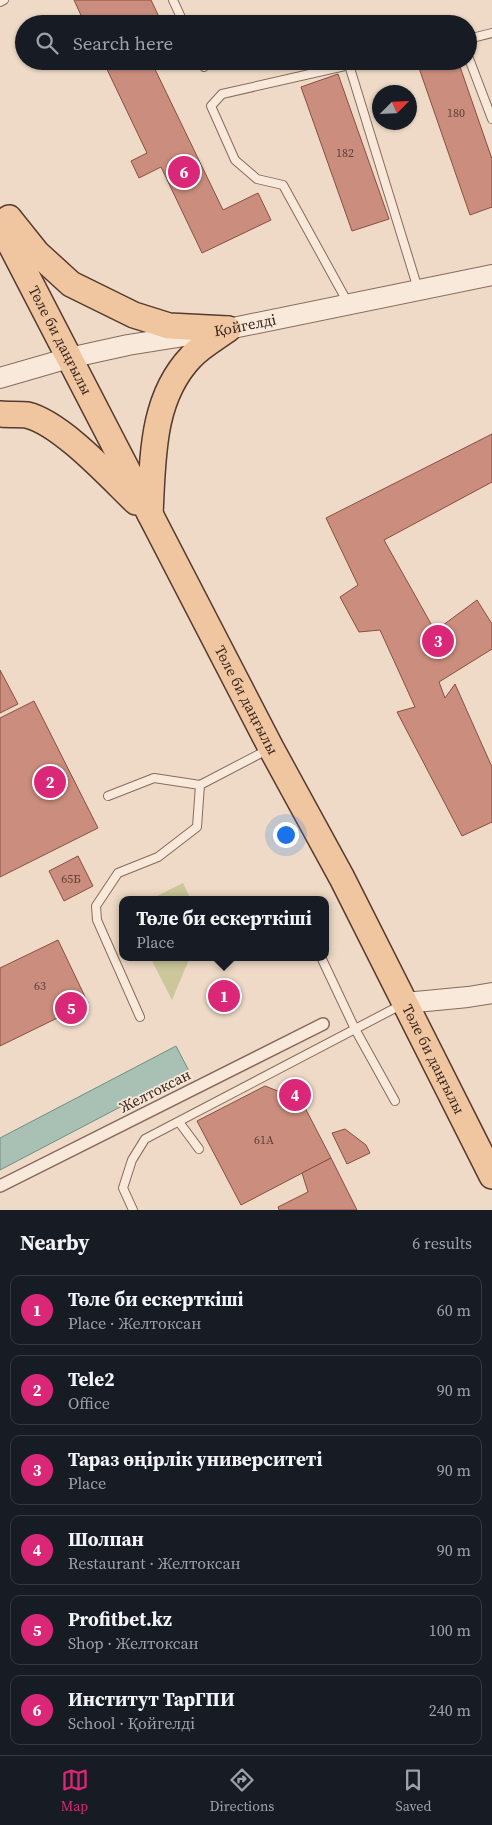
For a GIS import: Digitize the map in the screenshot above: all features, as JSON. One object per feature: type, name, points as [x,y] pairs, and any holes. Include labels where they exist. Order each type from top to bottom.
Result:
[{"type":"main road","points":[[0,207],[37,253],[71,284],[134,315],[169,326],[228,329]]},
{"type":"main road","name":"Төле би даңғылы","points":[[0,224],[271,748],[342,878],[492,1176]]},
{"type":"main road","points":[[150,516],[155,440],[160,411],[171,383],[192,356],[228,329]]},
{"type":"main road","points":[[0,414],[27,416],[46,424],[91,458],[150,516]]},
{"type":"street","name":"Қойгелді","points":[[0,378],[69,358],[128,345],[228,329],[492,275]]},
{"type":"street","points":[[405,1003],[468,997],[492,992]]},
{"type":"street","name":"Желтоксан","points":[[0,1186],[323,1024]]},
{"type":"lane","points":[[0,2],[4,0]]},
{"type":"lane","points":[[173,0],[180,15]]},
{"type":"lane","points":[[477,37],[492,34]]},
{"type":"lane","points":[[327,70],[222,94],[211,106],[235,160],[257,179],[283,185],[348,304]]},
{"type":"lane","points":[[351,70],[419,291]]},
{"type":"lane","points":[[473,70],[492,120]]},
{"type":"lane","points":[[108,796],[154,778],[200,785],[271,748]]},
{"type":"lane","points":[[140,1017],[97,920],[96,906],[118,873],[158,857],[198,827],[200,785]]},
{"type":"lane","points":[[323,961],[355,1029],[395,1101]]},
{"type":"lane","points":[[133,1210],[123,1188],[132,1160],[145,1139],[405,1003]]},
{"type":"lane","points":[[179,1122],[199,1149]]},
{"type":"shaded area","points":[[183,883],[189,896],[157,896]]},
{"type":"shaded area","points":[[152,961],[188,961],[172,1000]]},
{"type":"shaded area","points":[[176,1046],[189,1071],[0,1170],[0,1138]]},
{"type":"building","points":[[74,0],[151,0],[158,15],[81,15]]},
{"type":"building","points":[[107,70],[155,70],[223,210],[258,193],[271,220],[202,253],[161,167],[139,178],[131,161],[147,153]]},
{"type":"building","points":[[420,70],[461,70],[492,159],[492,207],[470,215]]},
{"type":"building","points":[[338,74],[389,219],[352,231],[301,87]]},
{"type":"building","points":[[492,434],[492,482],[384,540],[435,631],[477,600],[492,624],[492,649],[439,682],[445,698],[455,684],[492,767],[492,822],[462,836],[397,712],[415,707],[380,630],[359,632],[340,597],[358,585],[326,518]]},
{"type":"building","points":[[0,670],[18,704],[0,713]]},
{"type":"building","points":[[34,701],[98,828],[0,877],[0,718]]},
{"type":"building","points":[[78,856],[93,886],[64,901],[49,871]]},
{"type":"building","points":[[58,940],[88,1003],[0,1046],[0,968]]},
{"type":"building","points":[[265,1086],[301,1100],[331,1158],[241,1205],[197,1121]]},
{"type":"building","points":[[345,1129],[366,1145],[370,1153],[347,1164],[332,1133]]},
{"type":"building","points":[[331,1158],[357,1210],[279,1210],[278,1207],[308,1192],[302,1173]]},
{"type":"place","name":"Институт ТарГПИ","points":[[184,172]]},
{"type":"place","name":"Тараз өңірлік университеті","points":[[438,641]]},
{"type":"place","name":"Tele2","points":[[50,782]]},
{"type":"place","name":"Төле би ескерткіші","points":[[224,996]]},
{"type":"place","name":"Profitbet.kz","points":[[71,1008]]},
{"type":"place","name":"Шолпан","points":[[295,1095]]}]
